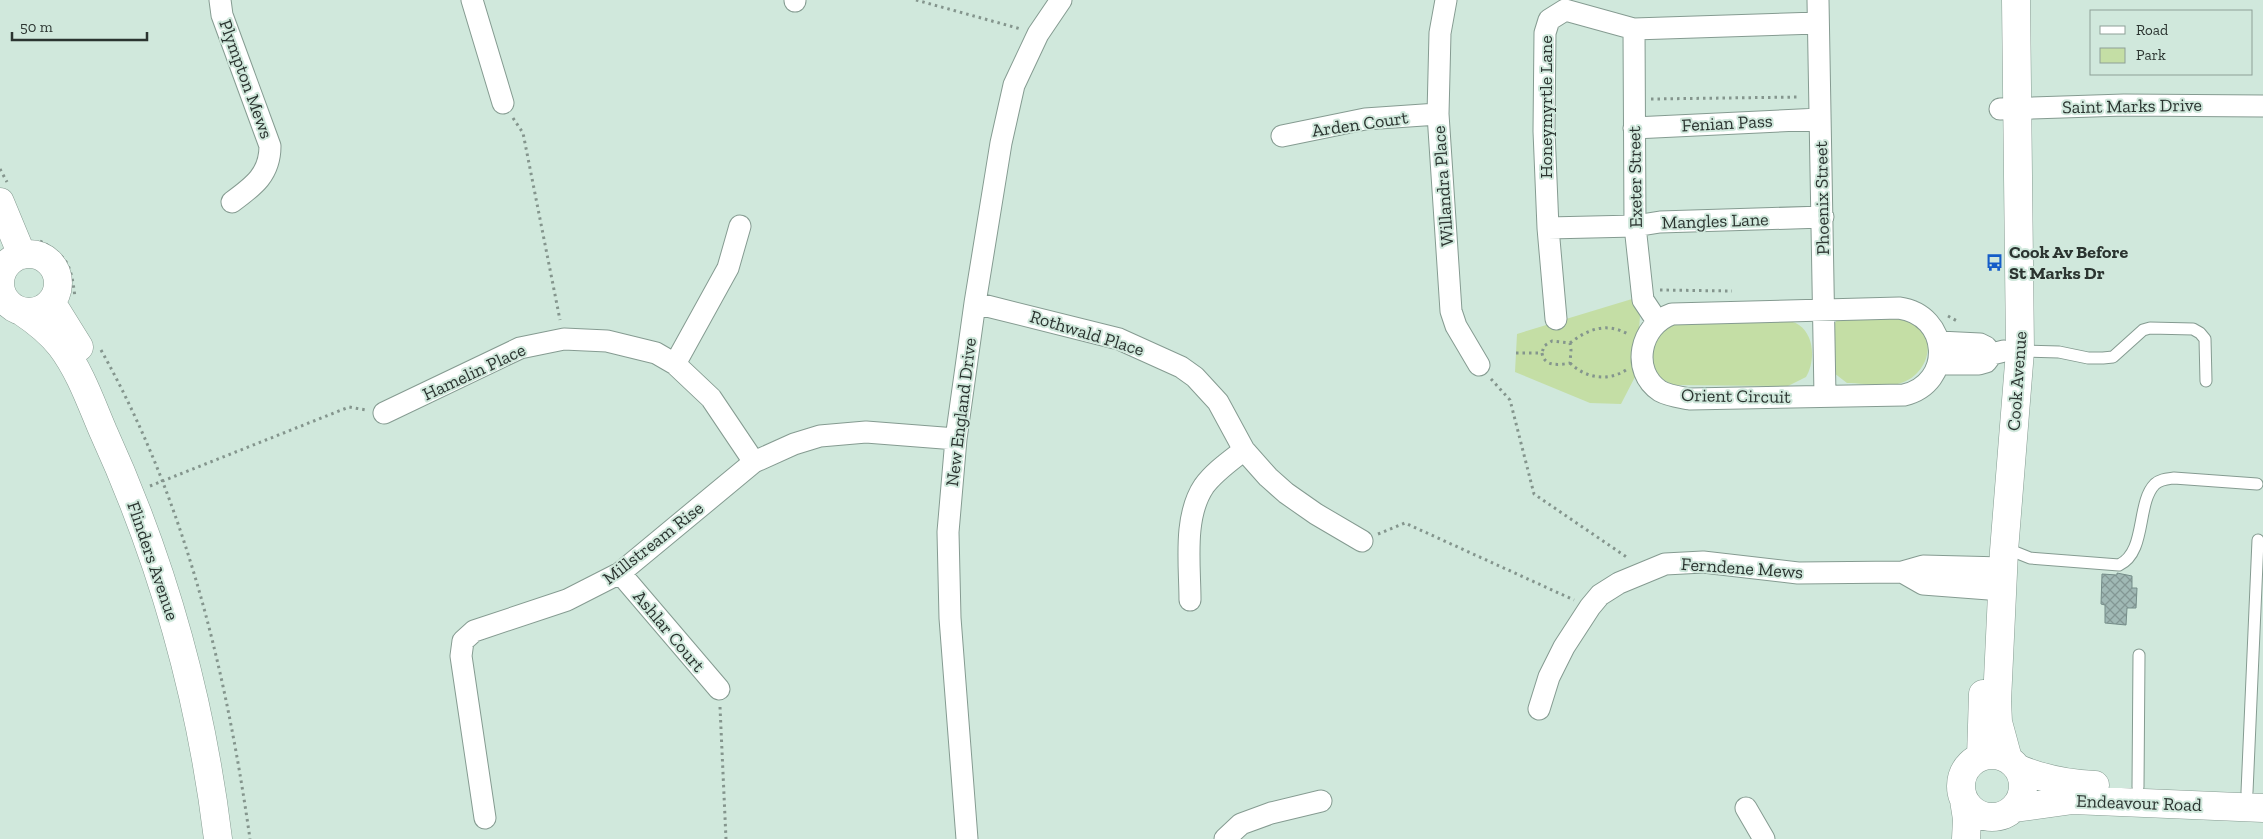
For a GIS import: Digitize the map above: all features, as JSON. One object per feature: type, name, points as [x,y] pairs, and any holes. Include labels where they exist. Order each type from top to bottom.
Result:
[{"type":"street","name":"Plympton Mews","points":[[220,0],[222,14],[270,146],[268,164],[256,184],[232,202]]},
{"type":"street","points":[[472,0],[503,103]]},
{"type":"street","name":"New England Drive","points":[[967,839],[950,618],[948,532],[956,439],[975,303],[1001,143],[1014,85],[1038,34],[1061,0]]},
{"type":"street","name":"Willandra Place","points":[[1446,0],[1440,33],[1438,114],[1451,311],[1456,326],[1479,365]]},
{"type":"street","name":"Phoenix Street","points":[[1818,0],[1826,396]]},
{"type":"street","name":"Cook Avenue","points":[[1998,0],[2009,109]]},
{"type":"street","name":"Cook Avenue","points":[[1981,757],[1996,569],[2006,352],[2009,109],[2016,0]]},
{"type":"street","name":"Honeymyrtle Lane","points":[[1556,319],[1548,228],[1544,131],[1546,26],[1554,15],[1565,10],[1572,10],[1634,29],[1818,23]]},
{"type":"street","name":"Exeter Street","points":[[1634,29],[1636,226],[1644,300],[1657,321]]},
{"type":"street","name":"Saint Marks Drive","points":[[2009,109],[2124,105],[2263,106]]},
{"type":"street","name":"Arden Court","points":[[1282,136],[1365,119],[1438,114]]},
{"type":"street","name":"Fenian Pass","points":[[1634,128],[1820,119]]},
{"type":"street","name":"Flinders Avenue","points":[[0,202],[7,284],[67,356],[116,460],[158,572],[186,666],[200,730],[218,839]]},
{"type":"street","name":"Mangles Lane","points":[[1548,228],[1636,226],[1660,222],[1823,217]]},
{"type":"street","points":[[675,364],[728,268],[740,226]]},
{"type":"street","points":[[39,255],[48,261],[55,270],[58,286],[51,302],[41,310],[7,284],[39,255]]},
{"type":"street","name":"Flinders Avenue","points":[[51,302],[86,358],[145,488],[187,604],[205,668],[236,839]]},
{"type":"street","name":"Rothwald Place","points":[[975,303],[1119,339],[1181,367],[1195,377],[1218,402],[1244,450],[1268,477],[1286,493],[1316,514],[1362,541]]},
{"type":"street","points":[[1657,321],[1665,316],[1681,313],[1824,309],[1908,310],[1928,321],[1939,342],[1980,344],[2006,352]]},
{"type":"street","name":"Orient Circuit","points":[[1657,321],[1646,336],[1642,364],[1650,381],[1662,392],[1690,399],[1895,395],[1912,393],[1927,384],[1938,364],[1939,342]]},
{"type":"street","name":"Hamelin Place","points":[[384,413],[427,394],[506,354],[535,344],[564,339],[607,341],[634,346],[656,354],[675,364],[711,398],[754,462]]},
{"type":"street","points":[[1938,364],[1979,364],[2006,352]]},
{"type":"street","name":"Millstream Rise","points":[[485,818],[461,656],[463,641],[474,631],[567,600],[620,573],[754,462],[794,444],[820,436],[866,432],[956,439]]},
{"type":"street","points":[[1190,600],[1193,513],[1198,498],[1213,476],[1244,450]]},
{"type":"street","name":"Ferndene Mews","points":[[1539,709],[1550,677],[1564,646],[1590,607],[1607,591],[1643,572],[1665,564],[1684,562],[1798,573],[1902,572],[1923,584],[1996,569]]},
{"type":"street","name":"Cook Avenue","points":[[1996,569],[1998,722],[2014,764]]},
{"type":"street","name":"Ashlar Court","points":[[620,573],[719,689]]},
{"type":"street","points":[[1966,839],[1968,819],[1961,790],[1963,775],[1968,766],[1981,757],[1995,755],[2014,764],[2024,787],[2022,798],[1992,839]]},
{"type":"street","name":"Endeavour Road","points":[[2014,764],[2046,779],[2072,784],[2138,787],[2258,797]]},
{"type":"street","name":"Endeavour Road","points":[[2012,810],[2073,800],[2258,797]]},
{"type":"street","points":[[1964,800],[1974,812],[1985,817],[1998,817],[2012,810]]},
{"type":"street","points":[[1225,839],[1241,824],[1271,813],[1321,801]]},
{"type":"street","points":[[1746,808],[1764,839]]},
{"type":"lane","points":[[2006,352],[2059,352],[2088,358],[2103,358],[2117,354],[2143,330],[2150,328],[2193,330],[2200,333],[2205,339],[2206,380]]},
{"type":"lane","points":[[1996,569],[2015,552],[2030,558],[2119,565],[2125,562],[2132,552],[2148,497],[2154,485],[2162,480],[2174,478],[2257,484]]},
{"type":"lane","points":[[2258,540],[2258,797]]},
{"type":"lane","points":[[2138,787],[2139,654]]},
{"type":"path","points":[[916,0],[1038,34]]},
{"type":"path","points":[[1634,100],[1803,96]]},
{"type":"path","points":[[503,103],[523,133],[564,339]]},
{"type":"path","points":[[1628,368],[1619,375],[1603,378],[1587,374],[1570,363],[1548,363],[1544,360],[1542,353],[1544,346],[1552,341],[1570,344],[1596,328],[1620,330],[1630,335],[1630,340]]},
{"type":"path","points":[[1570,344],[1570,363]]},
{"type":"path","points":[[1516,353],[1542,353]]},
{"type":"path","points":[[1479,365],[1510,400],[1534,494],[1635,562],[1643,572]]},
{"type":"path","points":[[145,488],[349,407],[384,413]]},
{"type":"path","points":[[1362,541],[1405,523],[1590,607]]},
{"type":"path","points":[[719,689],[726,839]]},
{"type":"green space","points":[[1632,299],[1640,316],[1636,375],[1621,404],[1590,403],[1515,372],[1517,334]]},
{"type":"green space","points":[[1889,313],[1915,323],[1924,333],[1928,350],[1922,367],[1917,374],[1901,383],[1882,385],[1847,383],[1834,373],[1831,329],[1837,320]]},
{"type":"green space","points":[[1784,319],[1797,324],[1804,330],[1811,342],[1812,350],[1811,364],[1806,377],[1788,386],[1675,385],[1659,377],[1652,367],[1651,349],[1663,324]]},
{"type":"building","points":[[2117,573],[2132,576],[2132,588],[2137,588],[2136,608],[2127,608],[2126,625],[2105,623],[2105,605],[2101,604],[2102,574],[2117,575]]},
{"type":"place","name":"Cook Av Before St Marks Dr","points":[[1995,262]]}]
